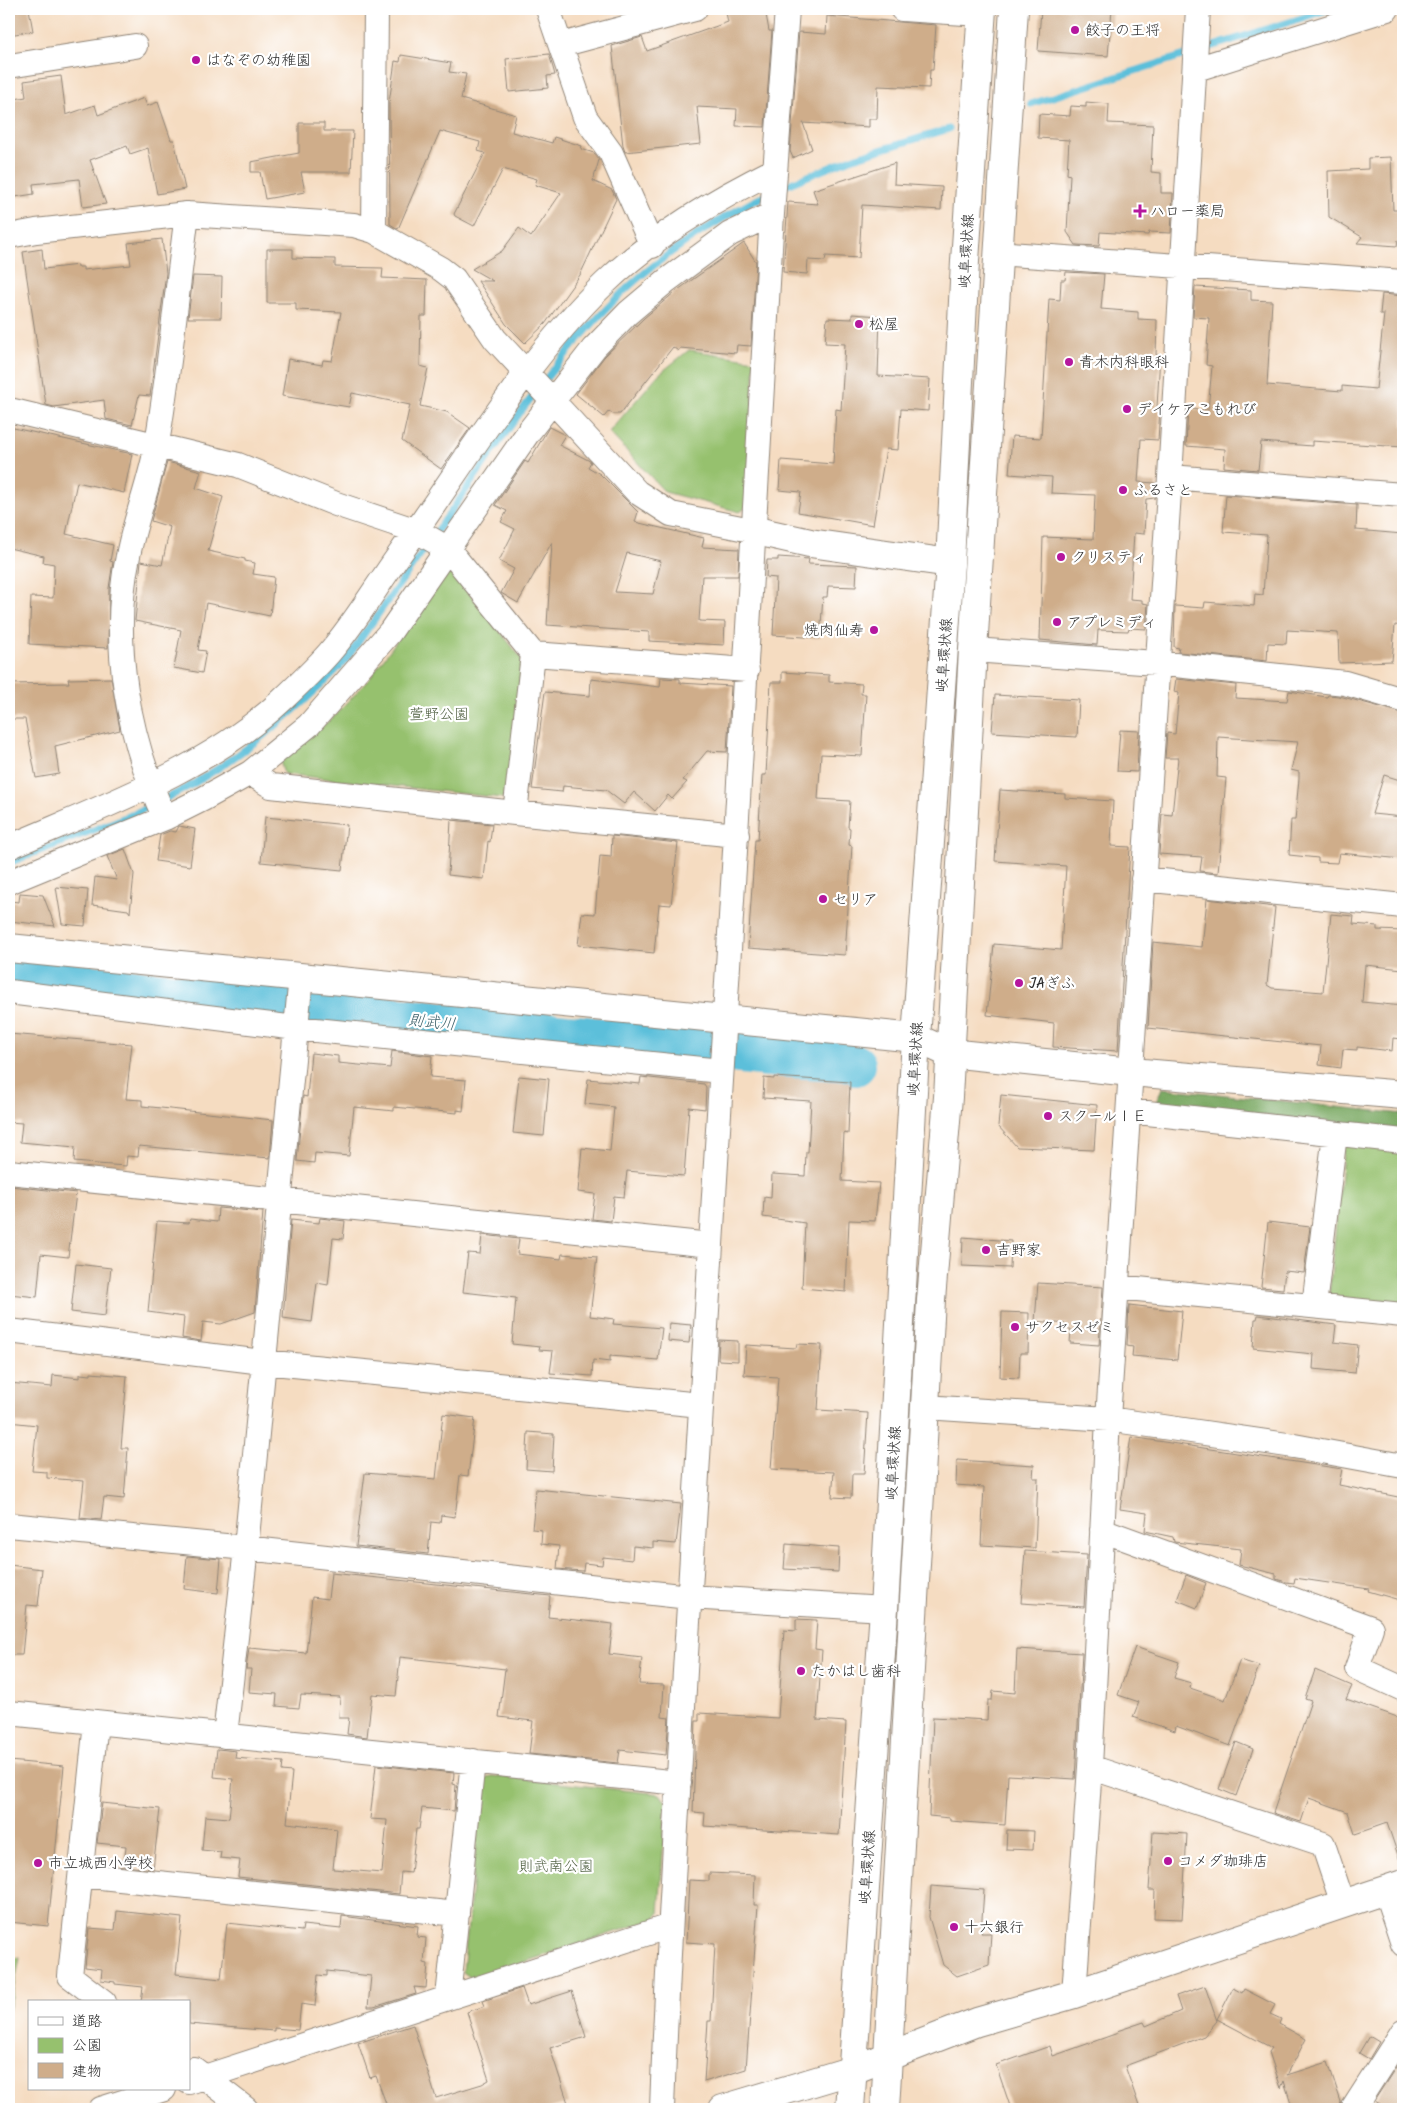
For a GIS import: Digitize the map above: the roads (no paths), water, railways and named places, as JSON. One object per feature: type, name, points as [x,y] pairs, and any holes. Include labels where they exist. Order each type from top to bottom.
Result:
[{"type":"main road","name":"岐阜環状線","points":[[885,2109],[890,2056],[925,1407],[948,1097],[949,1053],[997,253],[1014,9]]},
{"type":"main road","name":"岐阜環状線","points":[[850,2109],[884,1609],[916,1038],[950,563],[965,261],[982,11]]},
{"type":"main road","points":[[756,530],[810,543],[950,563]]},
{"type":"main road","points":[[9,948],[298,1005],[724,1030],[916,1038],[949,1053],[1132,1072],[1403,1095]]},
{"type":"main road","points":[[723,2109],[852,2070],[976,2022],[1074,1994],[1394,1887]]},
{"type":"street","points":[[374,231],[376,9]]},
{"type":"street","points":[[548,9],[586,117],[611,153],[652,246]]},
{"type":"street","points":[[561,45],[695,9]]},
{"type":"street","points":[[662,2109],[670,1926],[721,1067],[756,530],[773,191],[787,9]]},
{"type":"street","points":[[902,9],[982,11]]},
{"type":"street","points":[[1074,1994],[1090,1767],[1108,1419],[1132,1072],[1156,663],[1170,477],[1198,9]]},
{"type":"street","points":[[1196,57],[1387,9]]},
{"type":"street","points":[[9,66],[135,46]]},
{"type":"street","points":[[9,847],[250,773],[309,725],[356,674],[390,632],[432,540],[540,386],[580,308],[607,281],[652,246],[712,204],[773,191]]},
{"type":"street","points":[[9,882],[158,802],[223,745],[279,703],[330,653],[432,540],[540,386],[594,348],[628,313],[730,234],[773,191]]},
{"type":"street","points":[[158,802],[135,733],[126,683],[121,634],[121,595],[128,556],[157,444],[187,214]]},
{"type":"street","points":[[9,236],[44,230],[187,214],[354,225],[374,231],[442,269],[454,279],[495,339],[638,492],[656,506],[671,514],[756,530]]},
{"type":"street","points":[[997,253],[1403,282]]},
{"type":"street","points":[[9,410],[157,444],[238,466],[432,540],[533,654],[747,670]]},
{"type":"street","points":[[1170,477],[1403,495]]},
{"type":"street","points":[[973,650],[1156,663],[1345,683],[1403,700]]},
{"type":"street","points":[[514,814],[533,654]]},
{"type":"street","points":[[250,773],[271,786],[514,814],[737,835]]},
{"type":"street","points":[[1143,879],[1403,906]]},
{"type":"street","points":[[9,992],[298,1005],[721,1067]]},
{"type":"street","points":[[225,1736],[246,1548],[298,1005]]},
{"type":"street","points":[[1129,1111],[1403,1141]]},
{"type":"street","points":[[1314,1306],[1335,1134]]},
{"type":"street","points":[[9,1172],[711,1245]]},
{"type":"street","points":[[1117,1286],[1403,1315]]},
{"type":"street","points":[[9,1331],[263,1362],[701,1405]]},
{"type":"street","points":[[925,1407],[1108,1419],[1294,1446],[1403,1466]]},
{"type":"street","points":[[9,1525],[246,1548],[690,1597],[884,1609]]},
{"type":"street","points":[[1102,1530],[1371,1628],[1358,1668],[1403,1689]]},
{"type":"street","points":[[9,1713],[679,1783]]},
{"type":"street","points":[[96,1722],[70,1976],[101,2000]]},
{"type":"street","points":[[448,1998],[473,1761]]},
{"type":"street","points":[[1090,1767],[1323,1844],[1343,1904]]},
{"type":"street","points":[[81,1875],[457,1914]]},
{"type":"street","points":[[1394,1887],[1403,1944]]},
{"type":"street","points":[[194,2074],[448,1998],[670,1926]]},
{"type":"street","points":[[1353,2109],[1403,2031]]},
{"type":"street","points":[[194,2074],[246,2109]]},
{"type":"street","points":[[101,2109],[161,2090]]},
{"type":"waterway","points":[[1031,104],[1330,9]]},
{"type":"waterway","points":[[779,188],[850,159],[949,129]]},
{"type":"waterway","points":[[9,863],[126,817],[172,796],[214,771],[274,728],[345,661],[513,423],[590,326],[628,287],[666,256],[729,215],[770,193]]},
{"type":"waterway","name":"則武川","points":[[9,977],[855,1065]]},
{"type":"place","name":"餃子の王将","points":[[1075,30]]},
{"type":"place","name":"はなぞの幼稚園","points":[[196,60]]},
{"type":"place","name":"ハロー薬局","points":[[1140,211]]},
{"type":"place","name":"松屋","points":[[859,324]]},
{"type":"place","name":"青木内科眼科","points":[[1069,362]]},
{"type":"place","name":"デイケアこもれび","points":[[1127,409]]},
{"type":"place","name":"ふるさと","points":[[1123,490]]},
{"type":"place","name":"クリスティ","points":[[1061,557]]},
{"type":"place","name":"アプレミディ","points":[[1057,622]]},
{"type":"place","name":"焼肉仙寿","points":[[874,630]]},
{"type":"place","name":"セリア","points":[[823,899]]},
{"type":"place","name":"JAぎふ","points":[[1019,983]]},
{"type":"place","name":"スクールＩＥ","points":[[1048,1116]]},
{"type":"place","name":"吉野家","points":[[986,1250]]},
{"type":"place","name":"サクセスゼミ","points":[[1015,1327]]},
{"type":"place","name":"たかはし歯科","points":[[801,1671]]},
{"type":"place","name":"コメダ珈琲店","points":[[1168,1861]]},
{"type":"place","name":"市立城西小学校","points":[[38,1863]]},
{"type":"place","name":"十六銀行","points":[[954,1927]]},
{"type":"park label","name":"萱野公園","points":[[439,714]]},
{"type":"park label","name":"則武南公園","points":[[556,1866]]}]
